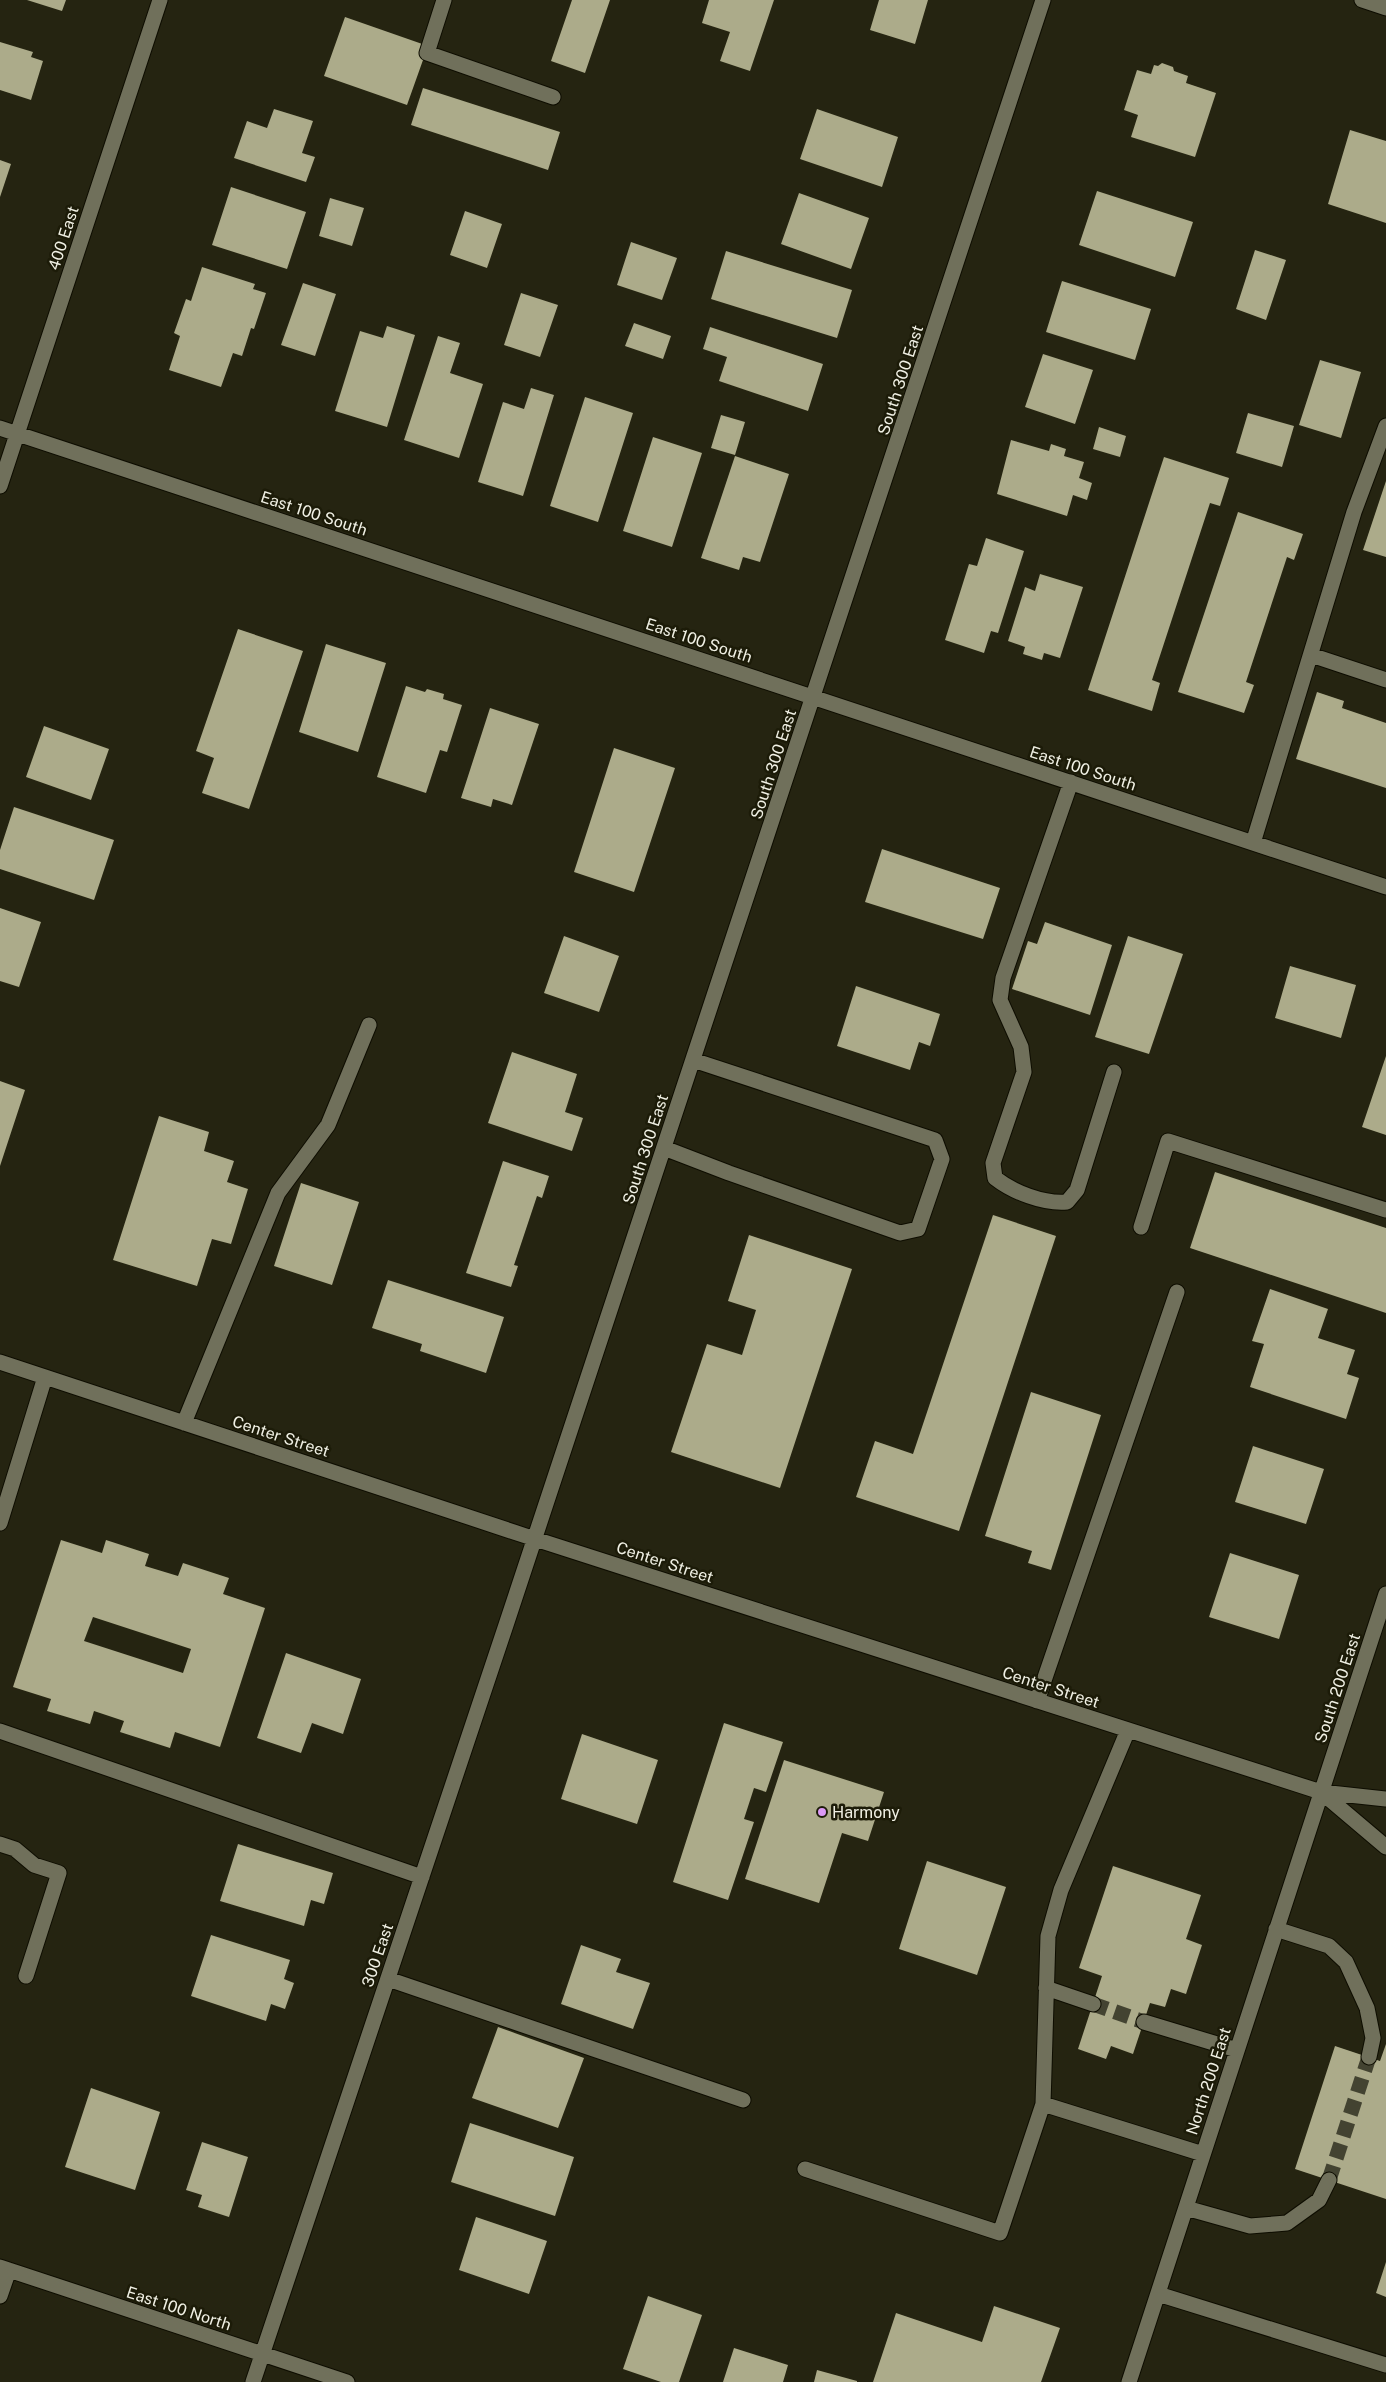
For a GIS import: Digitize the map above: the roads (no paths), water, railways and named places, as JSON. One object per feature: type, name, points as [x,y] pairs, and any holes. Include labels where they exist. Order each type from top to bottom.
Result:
[{"type":"street","name":"400 East","points":[[0,486],[160,0]]},
{"type":"street","points":[[444,0],[427,53],[553,97]]},
{"type":"street","name":"South 300 East","points":[[535,1539],[1043,0]]},
{"type":"street","points":[[1362,0],[1386,8]]},
{"type":"street","points":[[1253,843],[1354,512],[1386,426]]},
{"type":"street","name":"East 100 South","points":[[0,428],[1386,887]]},
{"type":"street","points":[[1311,655],[1386,680]]},
{"type":"street","points":[[1071,782],[1003,978],[1000,1000],[1021,1047],[1024,1072],[993,1163],[995,1178],[1009,1189],[1057,1202],[1067,1202],[1077,1190],[1114,1072]]},
{"type":"street","points":[[184,1423],[278,1193],[328,1125],[369,1024]]},
{"type":"street","points":[[664,1148],[900,1233],[918,1229],[942,1159],[935,1140],[694,1060]]},
{"type":"street","points":[[1141,1227],[1168,1141],[1386,1210]]},
{"type":"street","points":[[1037,1701],[1177,1292]]},
{"type":"street","name":"Center Street","points":[[0,1362],[535,1539],[1321,1792],[1386,1799]]},
{"type":"street","points":[[0,1523],[45,1377]]},
{"type":"street","name":"300 East","points":[[253,2382],[535,1539]]},
{"type":"street","name":"South 200 East","points":[[1321,1792],[1386,1594]]},
{"type":"street","points":[[805,2169],[1000,2233],[1042,2104],[1048,1936],[1061,1890],[1128,1730]]},
{"type":"street","points":[[0,1731],[422,1877]]},
{"type":"street","name":"Center Street","points":[[1321,1792],[1386,1847]]},
{"type":"street","name":"North 200 East","points":[[1129,2382],[1321,1792]]},
{"type":"street","points":[[0,1844],[15,1849],[34,1865],[59,1873],[26,1976]]},
{"type":"street","points":[[1276,1929],[1329,1946],[1346,1962],[1367,2008],[1373,2038],[1369,2057]]},
{"type":"street","points":[[388,1979],[743,2100]]},
{"type":"street","points":[[1046,1988],[1093,2004]]},
{"type":"street","points":[[1144,2022],[1236,2050]]},
{"type":"street","points":[[1042,2104],[1203,2154]]},
{"type":"street","points":[[1186,2208],[1250,2226],[1287,2223],[1319,2200],[1329,2180]]},
{"type":"street","points":[[0,2296],[4,2269]]},
{"type":"street","name":"East 100 North","points":[[4,2269],[347,2382]]},
{"type":"street","points":[[1158,2294],[1386,2365]]},
{"type":"tunnel","points":[[1093,2004],[1144,2022]]},
{"type":"tunnel","points":[[1329,2180],[1369,2057]]},
{"type":"place","name":"Harmony","points":[[822,1812]]}]
